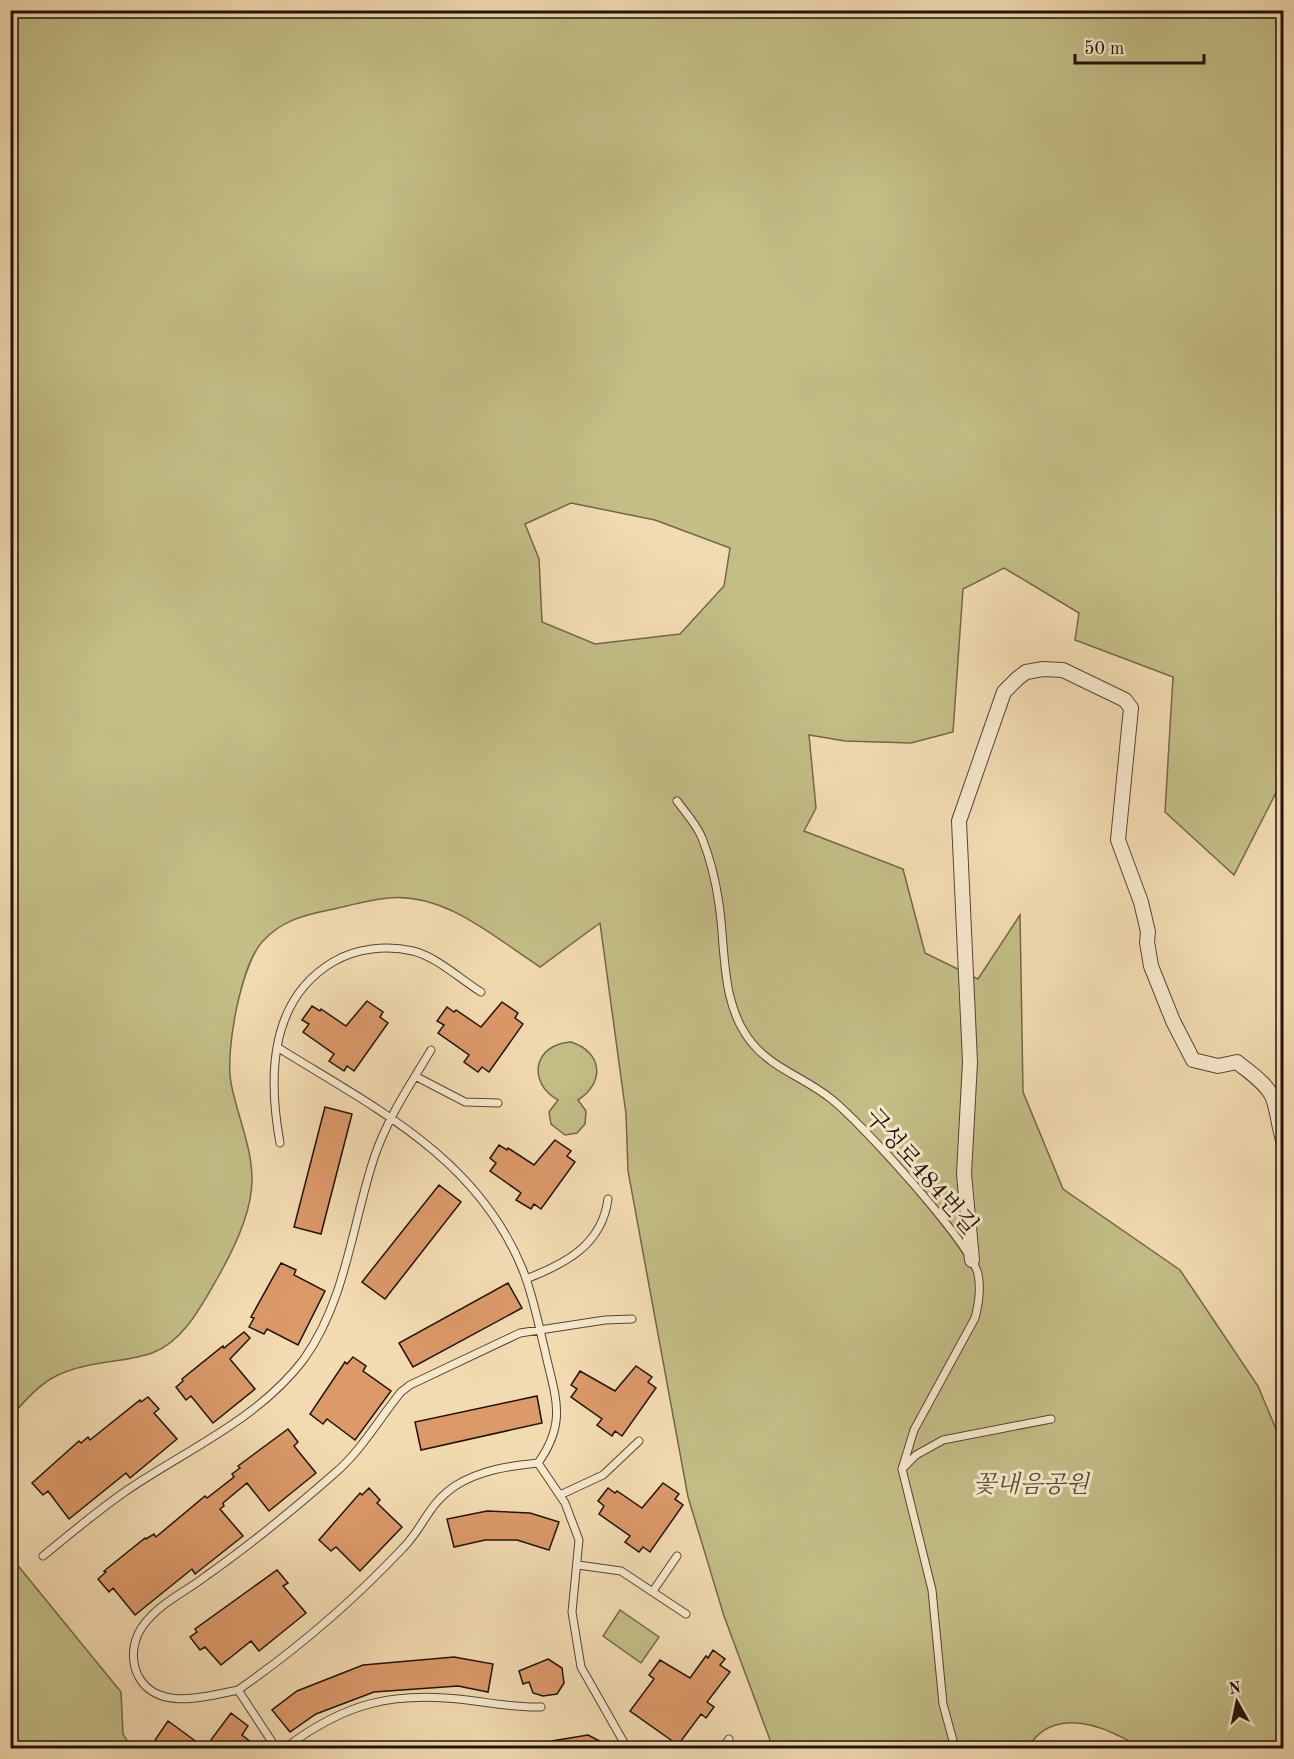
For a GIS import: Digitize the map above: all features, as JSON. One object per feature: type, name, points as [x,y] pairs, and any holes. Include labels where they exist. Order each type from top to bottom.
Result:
[{"type":"street","points":[[972,1260],[964,1174],[970,1062],[959,821],[1004,692],[1026,672],[1043,669],[1063,670],[1125,700],[1131,708],[1118,840],[1141,902],[1148,932],[1147,942],[1151,966],[1173,1021],[1193,1060],[1218,1066],[1237,1062],[1260,1082],[1273,1096],[1277,1125],[1284,1143]]},
{"type":"lane","name":"구성로484번길","points":[[677,801],[702,836],[719,904],[724,969],[730,995],[744,1032],[752,1043],[774,1063],[816,1088],[840,1106],[936,1212],[972,1260],[980,1286],[975,1318],[914,1430],[902,1469]]},
{"type":"lane","points":[[280,1143],[273,1097],[276,1047],[285,1017],[304,984],[323,968],[356,951],[387,949],[413,951],[481,992]]},
{"type":"lane","points":[[276,1047],[435,1149],[476,1191],[503,1231],[526,1280],[540,1329],[557,1417],[554,1436],[538,1463],[481,1473],[447,1491],[426,1512],[405,1546],[363,1587],[280,1659],[238,1690],[185,1698],[156,1694],[138,1676],[134,1658],[137,1635],[150,1618],[170,1599],[206,1577],[336,1472],[401,1392],[410,1385],[520,1333],[540,1329],[605,1320],[632,1319]]},
{"type":"lane","points":[[43,1556],[126,1491],[244,1415],[274,1390],[304,1359],[322,1327],[340,1285],[368,1178],[390,1118],[431,1050]]},
{"type":"lane","points":[[415,1076],[465,1102],[498,1103]]},
{"type":"lane","points":[[526,1280],[563,1262],[592,1240],[603,1221],[608,1199]]},
{"type":"lane","points":[[955,1749],[943,1704],[932,1590],[902,1469],[916,1455],[944,1440],[1051,1419]]},
{"type":"lane","points":[[560,1495],[603,1475],[639,1440]]},
{"type":"lane","points":[[538,1463],[560,1495],[579,1540],[572,1612],[581,1667],[627,1749]]},
{"type":"lane","points":[[653,1591],[677,1556]]},
{"type":"lane","points":[[578,1565],[621,1571],[686,1614]]},
{"type":"lane","points":[[238,1690],[276,1749]]},
{"type":"lane","points":[[285,1749],[325,1720],[381,1701],[439,1698],[516,1708],[541,1707]]},
{"type":"lane","points":[[723,1749],[729,1739]]},
{"type":"green space","name":"꽃내음공원","points":[[11,11],[1283,11],[1283,779],[1234,875],[1165,812],[1173,677],[1075,640],[1079,613],[1004,568],[963,589],[953,732],[911,743],[845,741],[809,735],[816,808],[804,831],[903,869],[925,953],[978,979],[1020,915],[1023,1092],[1063,1189],[1180,1270],[1258,1386],[1283,1446],[1283,1748],[1139,1748],[1103,1729],[1079,1723],[1067,1723],[1045,1730],[1028,1748],[773,1748],[724,1616],[688,1497],[628,1171],[626,1114],[600,923],[540,967],[468,919],[429,902],[409,898],[381,899],[311,914],[277,928],[255,952],[248,968],[233,1030],[230,1051],[231,1083],[249,1153],[252,1177],[246,1216],[224,1266],[191,1321],[174,1340],[152,1353],[76,1368],[52,1378],[32,1394],[11,1417]],"holes":[[[571,503],[655,520],[730,548],[724,586],[680,634],[595,644],[542,622],[539,559],[525,524]]]},
{"type":"green space","points":[[571,1042],[589,1053],[597,1068],[593,1085],[578,1100],[586,1111],[585,1124],[577,1133],[565,1135],[551,1124],[549,1112],[558,1100],[541,1084],[538,1074],[542,1056],[549,1049]]},
{"type":"green space","points":[[10,1550],[15,1562],[121,1692],[123,1734],[132,1748],[11,1748]]},
{"type":"green space","points":[[620,1610],[659,1637],[641,1663],[603,1636]]},
{"type":"building","points":[[367,1001],[383,1012],[380,1017],[388,1023],[354,1071],[347,1066],[344,1071],[329,1061],[334,1054],[303,1032],[309,1024],[302,1020],[312,1006],[320,1011],[321,1009],[346,1026]]},
{"type":"building","points":[[502,1002],[518,1013],[515,1018],[523,1024],[489,1072],[482,1067],[478,1072],[464,1062],[469,1055],[438,1033],[444,1025],[437,1021],[447,1007],[454,1012],[456,1010],[481,1027]]},
{"type":"building","points":[[325,1107],[352,1114],[321,1234],[294,1227]]},
{"type":"building","points":[[555,1140],[571,1151],[567,1156],[575,1162],[541,1209],[534,1204],[531,1209],[516,1200],[521,1193],[490,1171],[496,1163],[490,1158],[499,1145],[507,1150],[508,1148],[534,1165]]},
{"type":"building","points":[[439,1185],[461,1202],[385,1299],[362,1282]]},
{"type":"building","points":[[281,1263],[296,1270],[294,1275],[325,1291],[298,1345],[267,1329],[264,1334],[249,1327],[254,1318],[251,1317]]},
{"type":"building","points":[[508,1283],[522,1308],[413,1367],[399,1343]]},
{"type":"building","points":[[244,1332],[250,1338],[230,1359],[255,1389],[213,1423],[191,1396],[186,1400],[176,1387],[183,1381],[182,1379]]},
{"type":"building","points":[[353,1357],[366,1366],[363,1371],[391,1391],[355,1440],[327,1419],[323,1424],[310,1414],[345,1362],[347,1364]]},
{"type":"building","points":[[636,1366],[652,1377],[648,1382],[656,1388],[622,1436],[615,1431],[612,1436],[597,1425],[602,1419],[571,1397],[577,1389],[571,1385],[580,1371],[615,1391]]},
{"type":"building","points":[[537,1396],[542,1423],[421,1450],[415,1422]]},
{"type":"building","points":[[148,1397],[159,1409],[154,1413],[177,1439],[130,1478],[126,1473],[69,1519],[48,1491],[43,1495],[32,1483],[79,1441],[81,1443],[88,1437],[90,1440],[140,1400],[141,1402]]},
{"type":"building","points":[[288,1429],[298,1442],[294,1446],[316,1473],[269,1511],[247,1483],[223,1503],[224,1506],[220,1509],[243,1536],[195,1574],[192,1569],[135,1615],[113,1588],[109,1592],[98,1579],[106,1572],[104,1571],[145,1538],[154,1534],[156,1537],[205,1496],[207,1498],[234,1477],[232,1474],[240,1468],[238,1466]]},
{"type":"building","points":[[663,1483],[679,1494],[675,1499],[683,1505],[650,1552],[643,1547],[639,1552],[625,1542],[630,1536],[599,1514],[604,1506],[598,1501],[608,1488],[615,1493],[617,1491],[642,1508]]},
{"type":"building","points":[[369,1488],[380,1500],[377,1503],[402,1527],[360,1571],[336,1547],[331,1551],[319,1540],[360,1493],[362,1495]]},
{"type":"building","points":[[487,1511],[530,1513],[559,1522],[549,1550],[517,1540],[485,1540],[454,1547],[447,1519]]},
{"type":"building","points":[[277,1570],[288,1583],[283,1586],[306,1613],[259,1651],[251,1641],[221,1665],[205,1647],[200,1650],[190,1637],[197,1632],[195,1629]]},
{"type":"building","points":[[713,1650],[725,1659],[720,1665],[730,1672],[707,1702],[714,1707],[706,1718],[701,1714],[678,1745],[630,1711],[654,1679],[649,1675],[660,1660],[690,1678]]},
{"type":"building","points":[[454,1657],[493,1664],[488,1692],[458,1686],[374,1692],[316,1714],[290,1732],[272,1710],[297,1691],[363,1665]]},
{"type":"building","points":[[548,1659],[562,1668],[564,1683],[557,1694],[543,1696],[533,1693],[529,1682],[523,1684],[519,1671]]},
{"type":"building","points":[[231,1713],[248,1726],[242,1735],[260,1749],[167,1749],[155,1740],[168,1721],[205,1748]]},
{"type":"building","points":[[588,1735],[615,1749],[552,1749],[552,1741]]}]
